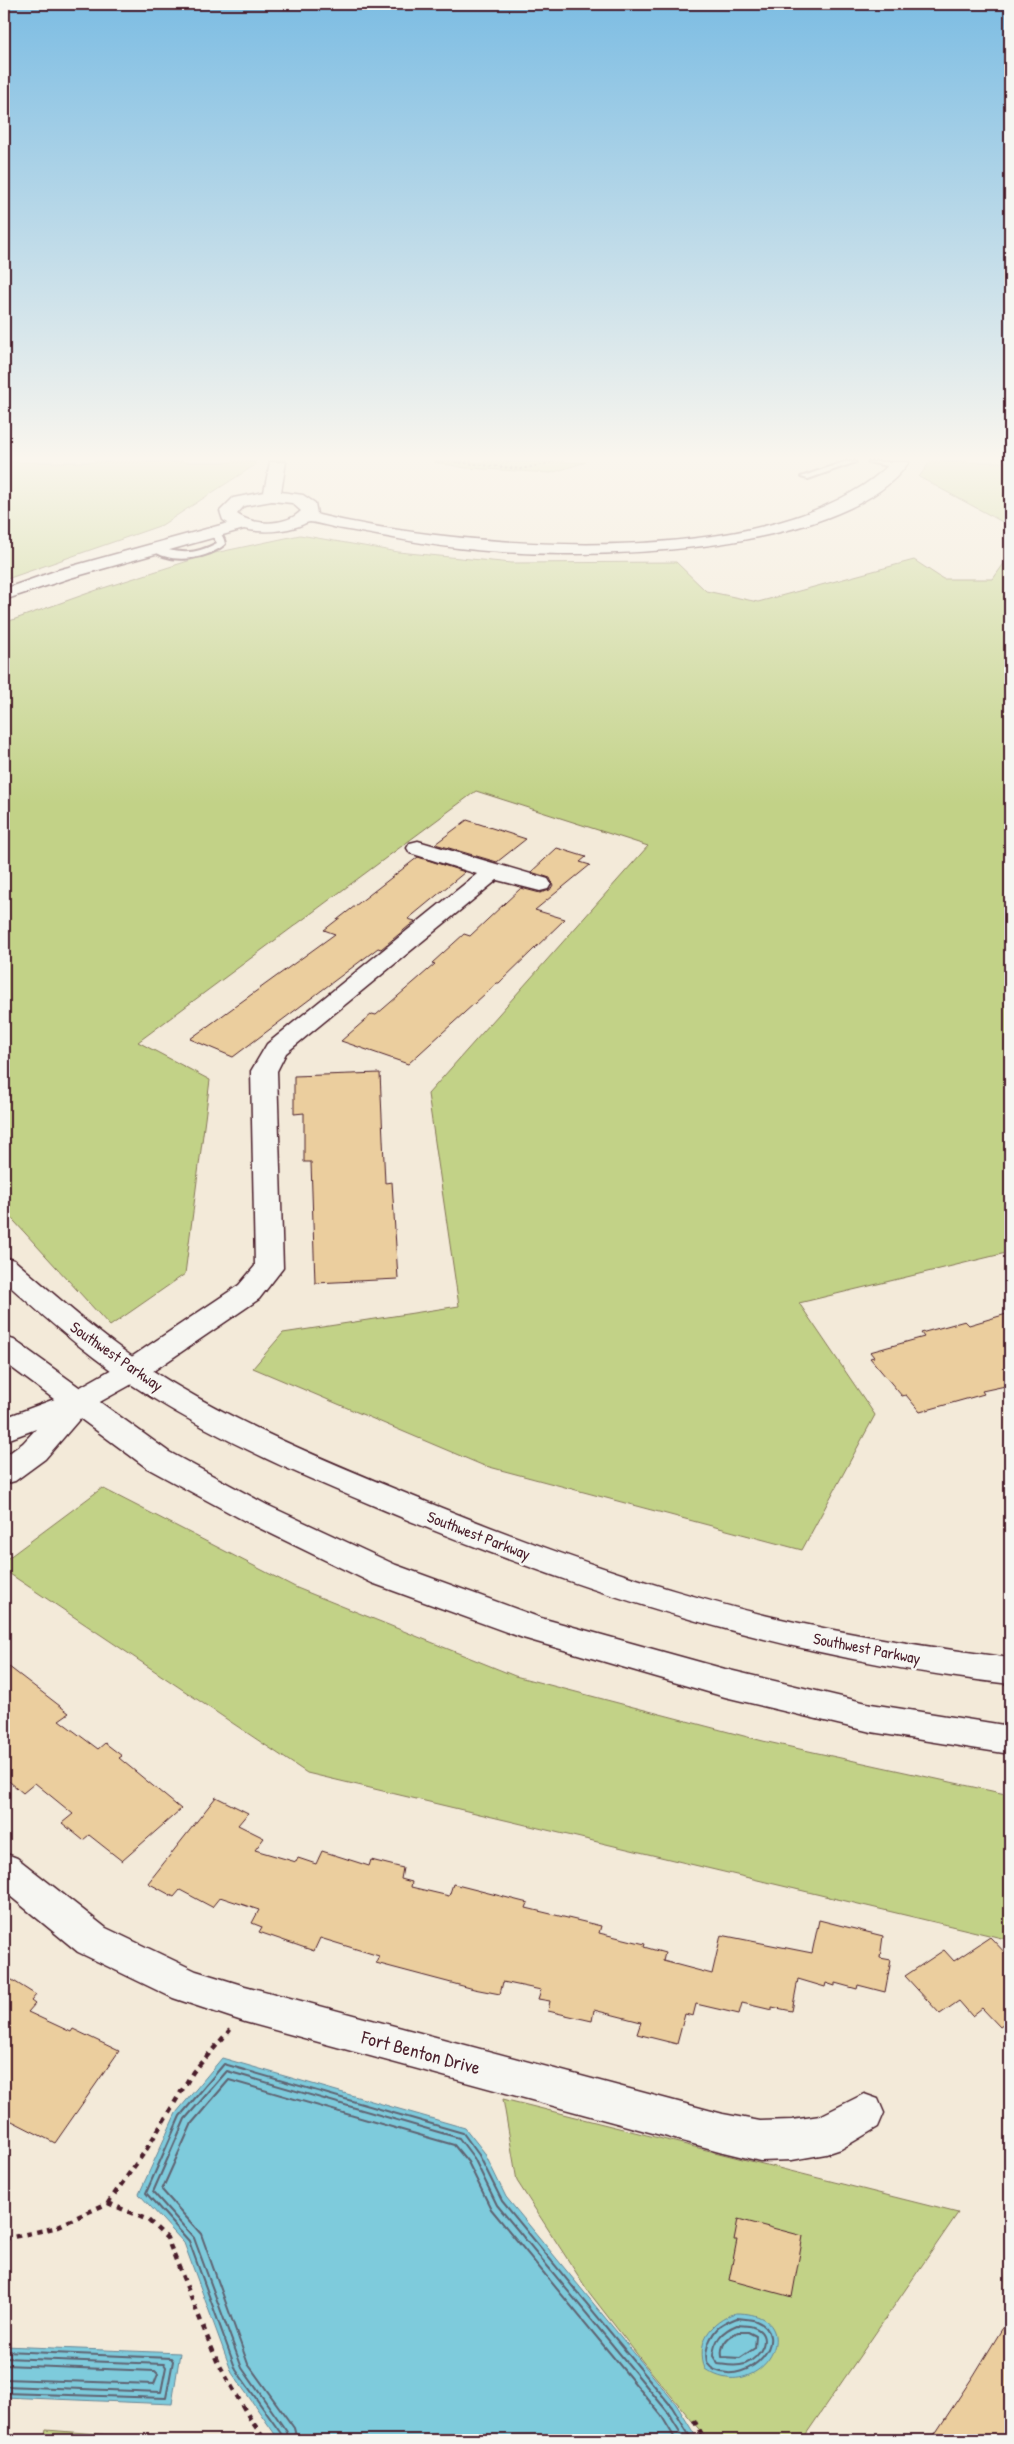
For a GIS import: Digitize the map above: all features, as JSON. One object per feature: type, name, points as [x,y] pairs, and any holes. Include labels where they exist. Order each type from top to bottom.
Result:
[{"type":"street","points":[[4,595],[58,576]]},
{"type":"street","points":[[418,848],[492,872],[540,884]]},
{"type":"street","points":[[4,1430],[79,1401],[132,1371],[249,1292],[269,1268],[264,1071],[276,1049],[492,872]]},
{"type":"street","name":"Southwest Parkway","points":[[4,1266],[72,1326],[132,1371],[201,1413],[301,1462],[470,1534],[613,1585],[766,1628],[912,1658],[1010,1672]]},
{"type":"street","points":[[4,1347],[158,1460],[256,1513],[384,1574],[535,1629],[725,1683],[871,1718],[1010,1740]]},
{"type":"street","points":[[4,1473],[34,1451],[79,1401]]},
{"type":"street","name":"Fort Benton Drive","points":[[4,1869],[92,1940],[187,1986],[245,2004],[760,2141],[792,2140],[826,2135],[864,2113]]},
{"type":"path","points":[[4,2239],[54,2228],[108,2203],[146,2150],[193,2072],[230,2030]]},
{"type":"path","points":[[108,2203],[144,2216],[158,2226],[167,2238],[217,2361],[249,2417],[265,2440]]},
{"type":"path","points":[[694,2420],[704,2440]]},
{"type":"green space","points":[[4,576],[15,576],[4,580]]},
{"type":"green space","points":[[141,576],[691,576],[706,591],[758,602],[854,576],[939,576],[943,579],[993,579],[995,576],[1010,576],[1010,1252],[799,1303],[875,1415],[802,1550],[482,1465],[253,1368],[283,1333],[459,1306],[428,1094],[648,846],[476,791],[138,1042],[210,1080],[185,1274],[110,1326],[4,1210],[4,623]]},
{"type":"green space","points":[[102,1488],[297,1588],[515,1676],[763,1741],[1010,1795],[1010,1940],[307,1773],[4,1570],[4,1561]]},
{"type":"green space","points":[[503,2099],[958,2213],[802,2440],[708,2440],[643,2362],[588,2291],[517,2181]]},
{"type":"green space","points":[[46,2430],[175,2440],[44,2440]]},
{"type":"water","points":[[222,2058],[465,2128],[484,2152],[506,2197],[676,2404],[698,2440],[279,2440],[232,2373],[184,2243],[139,2194],[176,2113]]},
{"type":"water","points":[[736,2313],[759,2317],[772,2327],[775,2341],[771,2356],[760,2368],[744,2377],[726,2378],[705,2369],[702,2350],[707,2335],[712,2328],[718,2322]]},
{"type":"water","points":[[4,2346],[180,2353],[172,2404],[4,2397]]},
{"type":"building","points":[[467,820],[526,839],[497,862],[435,844]]},
{"type":"building","points":[[557,848],[586,857],[580,862],[590,865],[535,910],[565,919],[499,983],[408,1064],[341,1041],[372,1014],[376,1015],[435,964],[432,963],[464,934],[470,936],[521,888],[540,893],[550,890],[553,885],[550,878],[531,872]]},
{"type":"building","points":[[418,857],[465,872],[408,919],[415,921],[381,949],[378,948],[233,1057],[190,1039],[335,934],[324,930]]},
{"type":"building","points":[[380,1073],[385,1183],[392,1182],[398,1279],[315,1283],[311,1162],[304,1162],[304,1113],[294,1114],[294,1076]]},
{"type":"building","points":[[1010,1313],[1010,1385],[982,1391],[984,1394],[920,1412],[906,1395],[902,1396],[870,1358],[874,1357],[870,1352],[924,1337],[921,1333],[965,1321],[969,1325]]},
{"type":"building","points":[[4,1663],[69,1713],[59,1720],[98,1749],[105,1743],[122,1756],[119,1758],[181,1809],[122,1861],[89,1835],[83,1840],[62,1823],[73,1814],[35,1783],[23,1793],[4,1777]]},
{"type":"building","points":[[216,1797],[248,1813],[238,1825],[264,1838],[255,1850],[296,1862],[298,1858],[316,1864],[322,1851],[369,1866],[371,1860],[403,1868],[401,1879],[412,1882],[411,1887],[449,1896],[453,1884],[528,1903],[526,1908],[601,1926],[599,1933],[645,1944],[644,1947],[665,1953],[663,1961],[712,1974],[721,1935],[812,1953],[819,1920],[883,1936],[880,1958],[891,1960],[885,1992],[858,1985],[857,1989],[835,1983],[835,1986],[826,1983],[825,1987],[798,1979],[792,2011],[772,2007],[772,2010],[742,2003],[739,2014],[696,2004],[693,2016],[685,2014],[677,2044],[637,2034],[641,2022],[594,2010],[592,2021],[548,2011],[550,2001],[538,1999],[541,1990],[503,1982],[500,1994],[474,1989],[376,1963],[379,1956],[320,1938],[314,1951],[259,1932],[262,1927],[252,1923],[259,1910],[220,1897],[212,1907],[180,1890],[174,1897],[148,1883]]},
{"type":"building","points":[[990,1937],[1010,1958],[1010,2020],[1000,2027],[982,2008],[972,2016],[959,2001],[940,2014],[905,1976],[944,1950],[954,1961]]},
{"type":"building","points":[[4,1975],[36,1995],[31,2001],[35,2004],[28,2012],[71,2032],[73,2029],[119,2051],[55,2143],[4,2117]]},
{"type":"building","points":[[738,2219],[803,2236],[792,2297],[729,2280],[737,2240],[734,2240]]},
{"type":"building","points":[[1010,2316],[1010,2440],[931,2440],[974,2375]]}]
